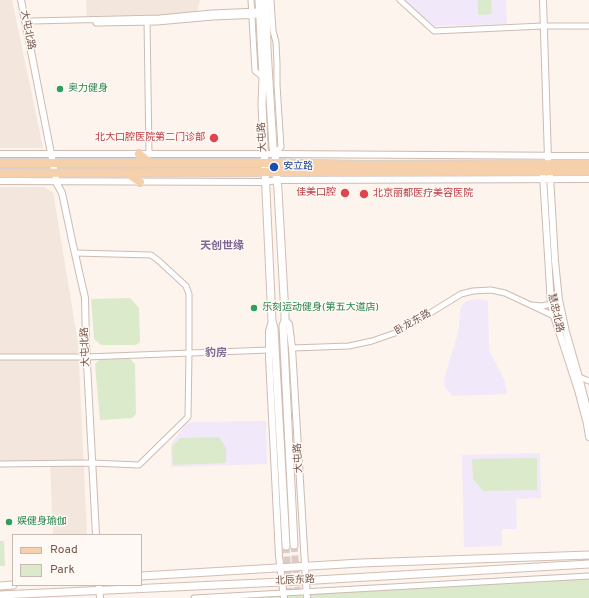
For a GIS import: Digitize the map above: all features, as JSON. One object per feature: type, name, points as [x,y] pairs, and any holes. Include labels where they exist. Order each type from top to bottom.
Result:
[{"type":"main road","name":"大屯路","points":[[259,0],[258,13],[263,77],[262,104],[264,163],[286,546]]},
{"type":"main road","name":"大屯路","points":[[266,0],[258,13],[267,49],[273,148],[275,154],[278,190],[294,545]]},
{"type":"main road","points":[[140,154],[150,163]]},
{"type":"main road","points":[[0,163],[276,163],[589,171]]},
{"type":"main road","points":[[0,173],[56,177],[126,173],[265,172],[276,176],[547,170],[589,164]]},
{"type":"main road","points":[[126,173],[140,182]]},
{"type":"main road","name":"北辰东路","points":[[142,576],[280,567],[589,555]]},
{"type":"main road","name":"北辰东路","points":[[0,595],[282,582],[589,564]]},
{"type":"main road","points":[[0,586],[12,584]]},
{"type":"street","name":"大屯北路","points":[[21,0],[57,184],[62,193],[85,298],[86,357],[96,534]]},
{"type":"street","points":[[26,23],[147,20],[258,13],[251,0]]},
{"type":"street","points":[[271,0],[273,31],[276,42],[281,147],[275,154]]},
{"type":"street","points":[[400,0],[434,31],[543,26],[589,26]]},
{"type":"street","name":"慧忠北路","points":[[542,0],[551,304],[578,390],[589,437]]},
{"type":"street","points":[[147,20],[149,154]]},
{"type":"street","points":[[0,154],[275,154],[547,170],[589,178]]},
{"type":"street","points":[[547,170],[589,156]]},
{"type":"street","name":"慧忠北路","points":[[547,170],[559,300],[566,332],[589,416]]},
{"type":"street","points":[[0,181],[56,177],[140,182],[265,182],[276,176]]},
{"type":"street","points":[[0,464],[92,463],[139,465],[188,417],[190,353],[189,294],[186,286],[151,255],[74,253]]},
{"type":"street","name":"卧龙东路","points":[[292,348],[348,346],[395,334],[461,294],[473,291],[487,290],[512,295],[554,316]]},
{"type":"street","name":"卧龙东路","points":[[528,303],[542,306],[551,304]]},
{"type":"street","name":"大屯路","points":[[285,320],[289,324],[292,348],[306,595]]},
{"type":"street","name":"大屯路","points":[[272,321],[269,331],[269,350],[277,528],[283,596]]},
{"type":"street","points":[[0,357],[86,357],[269,350]]},
{"type":"street","points":[[579,377],[589,381]]},
{"type":"street","name":"北辰东路","points":[[194,598],[306,595],[589,576]]},
{"type":"shaded area","points":[[0,0],[12,0],[43,148],[0,148]]},
{"type":"shaded area","points":[[86,0],[200,0],[197,12],[159,15],[87,16]]},
{"type":"shaded area","points":[[404,0],[506,0],[507,24],[434,26]]},
{"type":"shaded area","points":[[0,187],[43,187],[53,192],[78,343],[87,534],[53,534],[50,461],[0,461]]},
{"type":"shaded area","points":[[478,299],[488,301],[489,350],[505,381],[507,394],[453,396],[445,387],[444,379],[458,333],[461,306],[466,301]]},
{"type":"shaded area","points":[[266,421],[267,464],[171,467],[171,444],[186,424],[191,422]]},
{"type":"shaded area","points":[[540,453],[541,498],[516,499],[517,529],[502,529],[502,546],[464,547],[462,455]]},
{"type":"green space","points":[[478,0],[491,0],[492,14],[478,15]]},
{"type":"green space","points":[[130,298],[139,308],[140,342],[136,345],[101,345],[94,339],[91,299]]},
{"type":"green space","points":[[100,359],[130,359],[135,364],[136,414],[132,418],[100,420],[95,364]]},
{"type":"green space","points":[[219,437],[226,448],[226,463],[173,465],[172,447],[180,438]]},
{"type":"green space","points":[[537,458],[537,490],[483,491],[473,479],[472,459]]},
{"type":"green space","points":[[0,541],[4,541],[5,566],[0,566]]},
{"type":"green space","points":[[589,578],[589,598],[225,598]]},
{"type":"tunnel","points":[[294,545],[298,598]]},
{"type":"tunnel","points":[[286,546],[290,598]]},
{"type":"place","name":"奥力健身","points":[[60,89]]},
{"type":"place","name":"北大口腔医院第二门诊部","points":[[214,138]]},
{"type":"place","name":"安立路","points":[[274,167]]},
{"type":"place","name":"佳美口腔","points":[[345,193]]},
{"type":"place","name":"北京丽都医疗美容医院","points":[[364,194]]},
{"type":"place","name":"乐刻运动健身(第五大道店)","points":[[254,308]]},
{"type":"place","name":"娱·健身瑜伽","points":[[9,522]]},
{"type":"district","name":"天创世缘","points":[[222,247]]},
{"type":"district","name":"豹房","points":[[216,354]]}]
